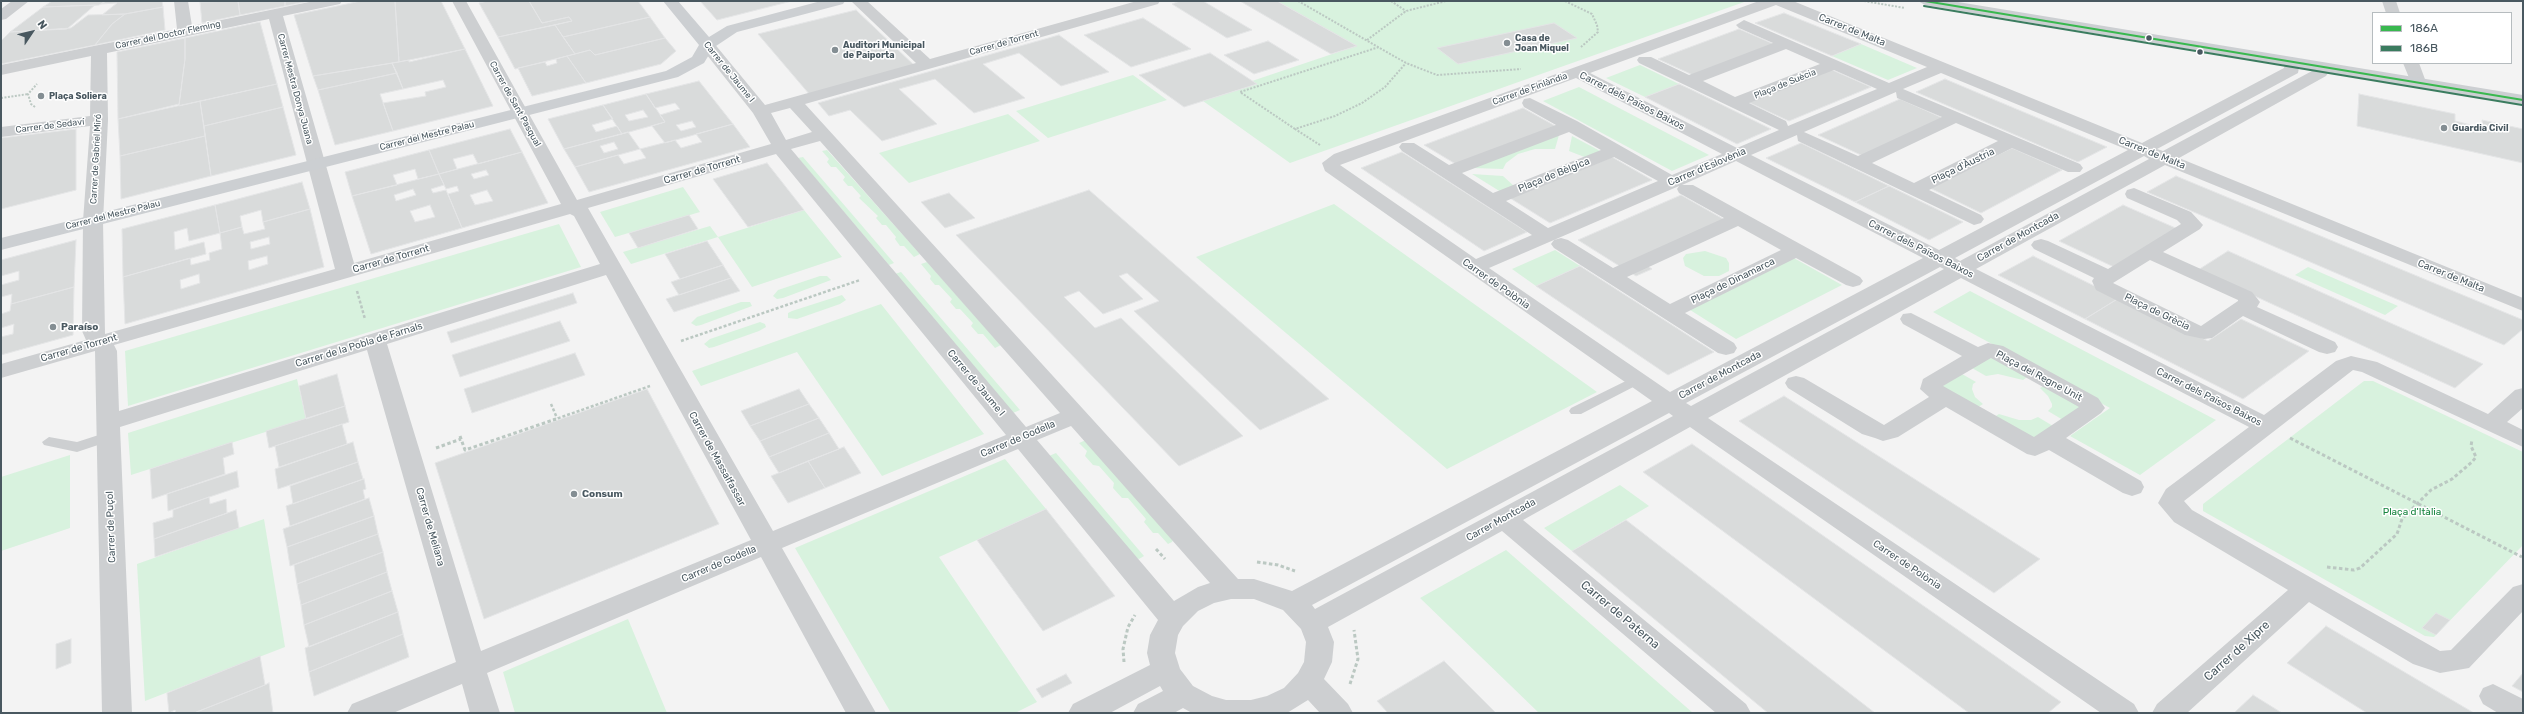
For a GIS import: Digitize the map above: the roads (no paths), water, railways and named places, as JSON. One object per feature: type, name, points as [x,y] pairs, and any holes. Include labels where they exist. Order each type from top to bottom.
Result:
[{"type":"street","points":[[1,16],[22,1]]},
{"type":"street","points":[[181,1],[185,32]]},
{"type":"street","name":"Carrer del Doctor Fleming","points":[[1,70],[332,1]]},
{"type":"street","name":"Carrer de Sant Pasqual","points":[[459,1],[572,207]]},
{"type":"street","name":"Carrer de Jaume I","points":[[670,1],[761,111],[780,147],[1173,619]]},
{"type":"street","name":"Carrer del Mestre Palau","points":[[1,244],[681,70],[698,60],[707,45],[732,29],[838,1]]},
{"type":"street","points":[[858,1],[927,64]]},
{"type":"street","name":"Carrer de Torrent","points":[[761,111],[1153,1]]},
{"type":"street","name":"Carrer de Finlàndia","points":[[1328,154],[1576,72],[1773,1]]},
{"type":"street","name":"Carrer de Malta","points":[[1780,1],[2523,305]]},
{"type":"street","points":[[1925,1],[2523,100]]},
{"type":"street","points":[[2389,1],[2394,12]]},
{"type":"street","name":"Carrer Mestra Donya Juana","points":[[275,13],[316,164],[351,278]]},
{"type":"street","name":"Plaça de Suècia","points":[[1744,25],[1882,85]]},
{"type":"street","points":[[1689,81],[1787,43]]},
{"type":"street","name":"Carrer de Gabriel Miró","points":[[99,50],[99,120],[93,220],[94,333],[100,342]]},
{"type":"street","name":"Plaça de Suècia","points":[[1645,60],[1780,125]]},
{"type":"street","name":"Carrer de Montcada","points":[[1680,410],[1939,258],[2292,70],[2292,62]]},
{"type":"street","name":"Plaça de Suècia","points":[[1735,103],[1834,64]]},
{"type":"street","points":[[2411,64],[2418,82]]},
{"type":"street","name":"Carrer de Montcada","points":[[1680,410],[1960,269],[2320,72],[2320,66]]},
{"type":"street","name":"Carrer d'Eslovènia","points":[[1473,267],[1941,67]]},
{"type":"street","name":"Carrer dels Països Baixos","points":[[1576,72],[2275,431]]},
{"type":"street","name":"Plaça d'Àustria","points":[[1904,94],[2074,168]]},
{"type":"street","points":[[794,102],[1231,589]]},
{"type":"street","points":[[1530,103],[1665,178]]},
{"type":"street","points":[[1857,162],[1956,117]]},
{"type":"street","name":"Carrer de Sedaví","points":[[1,132],[99,120]]},
{"type":"street","points":[[1448,172],[1571,125]]},
{"type":"street","points":[[780,147],[822,135]]},
{"type":"street","name":"Plaça d'Àustria","points":[[1804,137],[1974,219]]},
{"type":"street","name":"Plaça d'Àustria","points":[[1914,190],[2012,141]]},
{"type":"street","name":"Carrer de Torrent","points":[[1,371],[100,342],[351,278],[572,207],[780,147]]},
{"type":"street","points":[[1408,147],[1540,230]]},
{"type":"street","name":"Plaça de Bèlgica","points":[[1492,200],[1616,150]]},
{"type":"street","name":"Carrer de Polònia","points":[[1328,154],[1332,170],[1636,380],[2124,713]]},
{"type":"street","points":[[1686,189],[1853,281]]},
{"type":"street","points":[[2041,245],[2109,278],[2193,226],[2184,216],[2134,194]]},
{"type":"street","name":"Carrer de Massalfassar","points":[[572,207],[581,212],[765,545],[861,713]]},
{"type":"street","points":[[1612,276],[1739,218]]},
{"type":"street","points":[[1561,244],[1726,348]]},
{"type":"street","name":"Plaça de Dinamarca","points":[[1670,312],[1796,250]]},
{"type":"street","points":[[2150,252],[2244,296],[2250,302],[2242,308],[2327,347]]},
{"type":"street","name":"Carrer de la Pobla de Farnals","points":[[107,430],[371,333],[612,267]]},
{"type":"street","name":"Plaça de Grècia","points":[[2109,278],[2102,283],[2106,288],[2199,332],[2207,332],[2242,308]]},
{"type":"street","points":[[1911,318],[1978,356]]},
{"type":"street","name":"Carrer de Meliana","points":[[371,333],[485,713]]},
{"type":"street","name":"Carrer de Puçol","points":[[100,342],[106,351],[107,430],[117,713]]},
{"type":"street","name":"Plaça del Regne Unit","points":[[1988,350],[1995,351],[2092,404],[2093,408],[2036,448],[2029,447],[1931,389],[1931,384],[1978,356],[1988,350]]},
{"type":"street","points":[[2523,439],[2483,430],[2369,367],[2351,363],[2344,366],[2275,431],[2174,495],[2171,503],[2183,516],[2315,579],[2423,656],[2440,662],[2459,660],[2523,594]]},
{"type":"street","points":[[1796,382],[1870,429],[1882,433],[1890,432],[1944,398]]},
{"type":"street","points":[[2483,430],[2523,395]]},
{"type":"street","points":[[1293,603],[1680,410]]},
{"type":"street","name":"Carrer Montcada","points":[[1312,623],[1504,518],[1680,410]]},
{"type":"street","name":"Carrer de Godella","points":[[362,713],[1076,415]]},
{"type":"street","points":[[2049,439],[2132,487]]},
{"type":"street","name":"Carrer de Paterna","points":[[1504,518],[1736,713]]},
{"type":"street","name":"Carrer de Xipre","points":[[2167,713],[2315,579]]},
{"type":"street","points":[[1231,589],[1254,589],[1274,594],[1293,603],[1312,623],[1320,642],[1318,662],[1309,681],[1294,696],[1274,706],[1251,713],[1226,712],[1203,705],[1183,694],[1173,683],[1166,670],[1161,653],[1164,635],[1173,619],[1188,604],[1208,594],[1231,589]]},
{"type":"street","points":[[1083,713],[1166,670]]},
{"type":"street","points":[[1309,681],[1342,702]]},
{"type":"street","points":[[1148,713],[1183,694]]},
{"type":"street","points":[[2492,696],[2523,713]]},
{"type":"lane","points":[[1576,411],[1636,380]]},
{"type":"lane","points":[[50,442],[77,447],[107,430]]},
{"type":"place","name":"Casa de Joan Miquel","points":[[1507,43]]},
{"type":"place","name":"Auditori Municipal de Paiporta","points":[[835,50]]},
{"type":"place","name":"Plaça Soliera","points":[[41,96]]},
{"type":"place","name":"Guardia Civil","points":[[2444,128]]},
{"type":"place","name":"Paraíso","points":[[53,327]]},
{"type":"place","name":"Consum","points":[[574,494]]},
{"type":"park label","name":"Plaça d'Itàlia","points":[[2412,512]]}]
